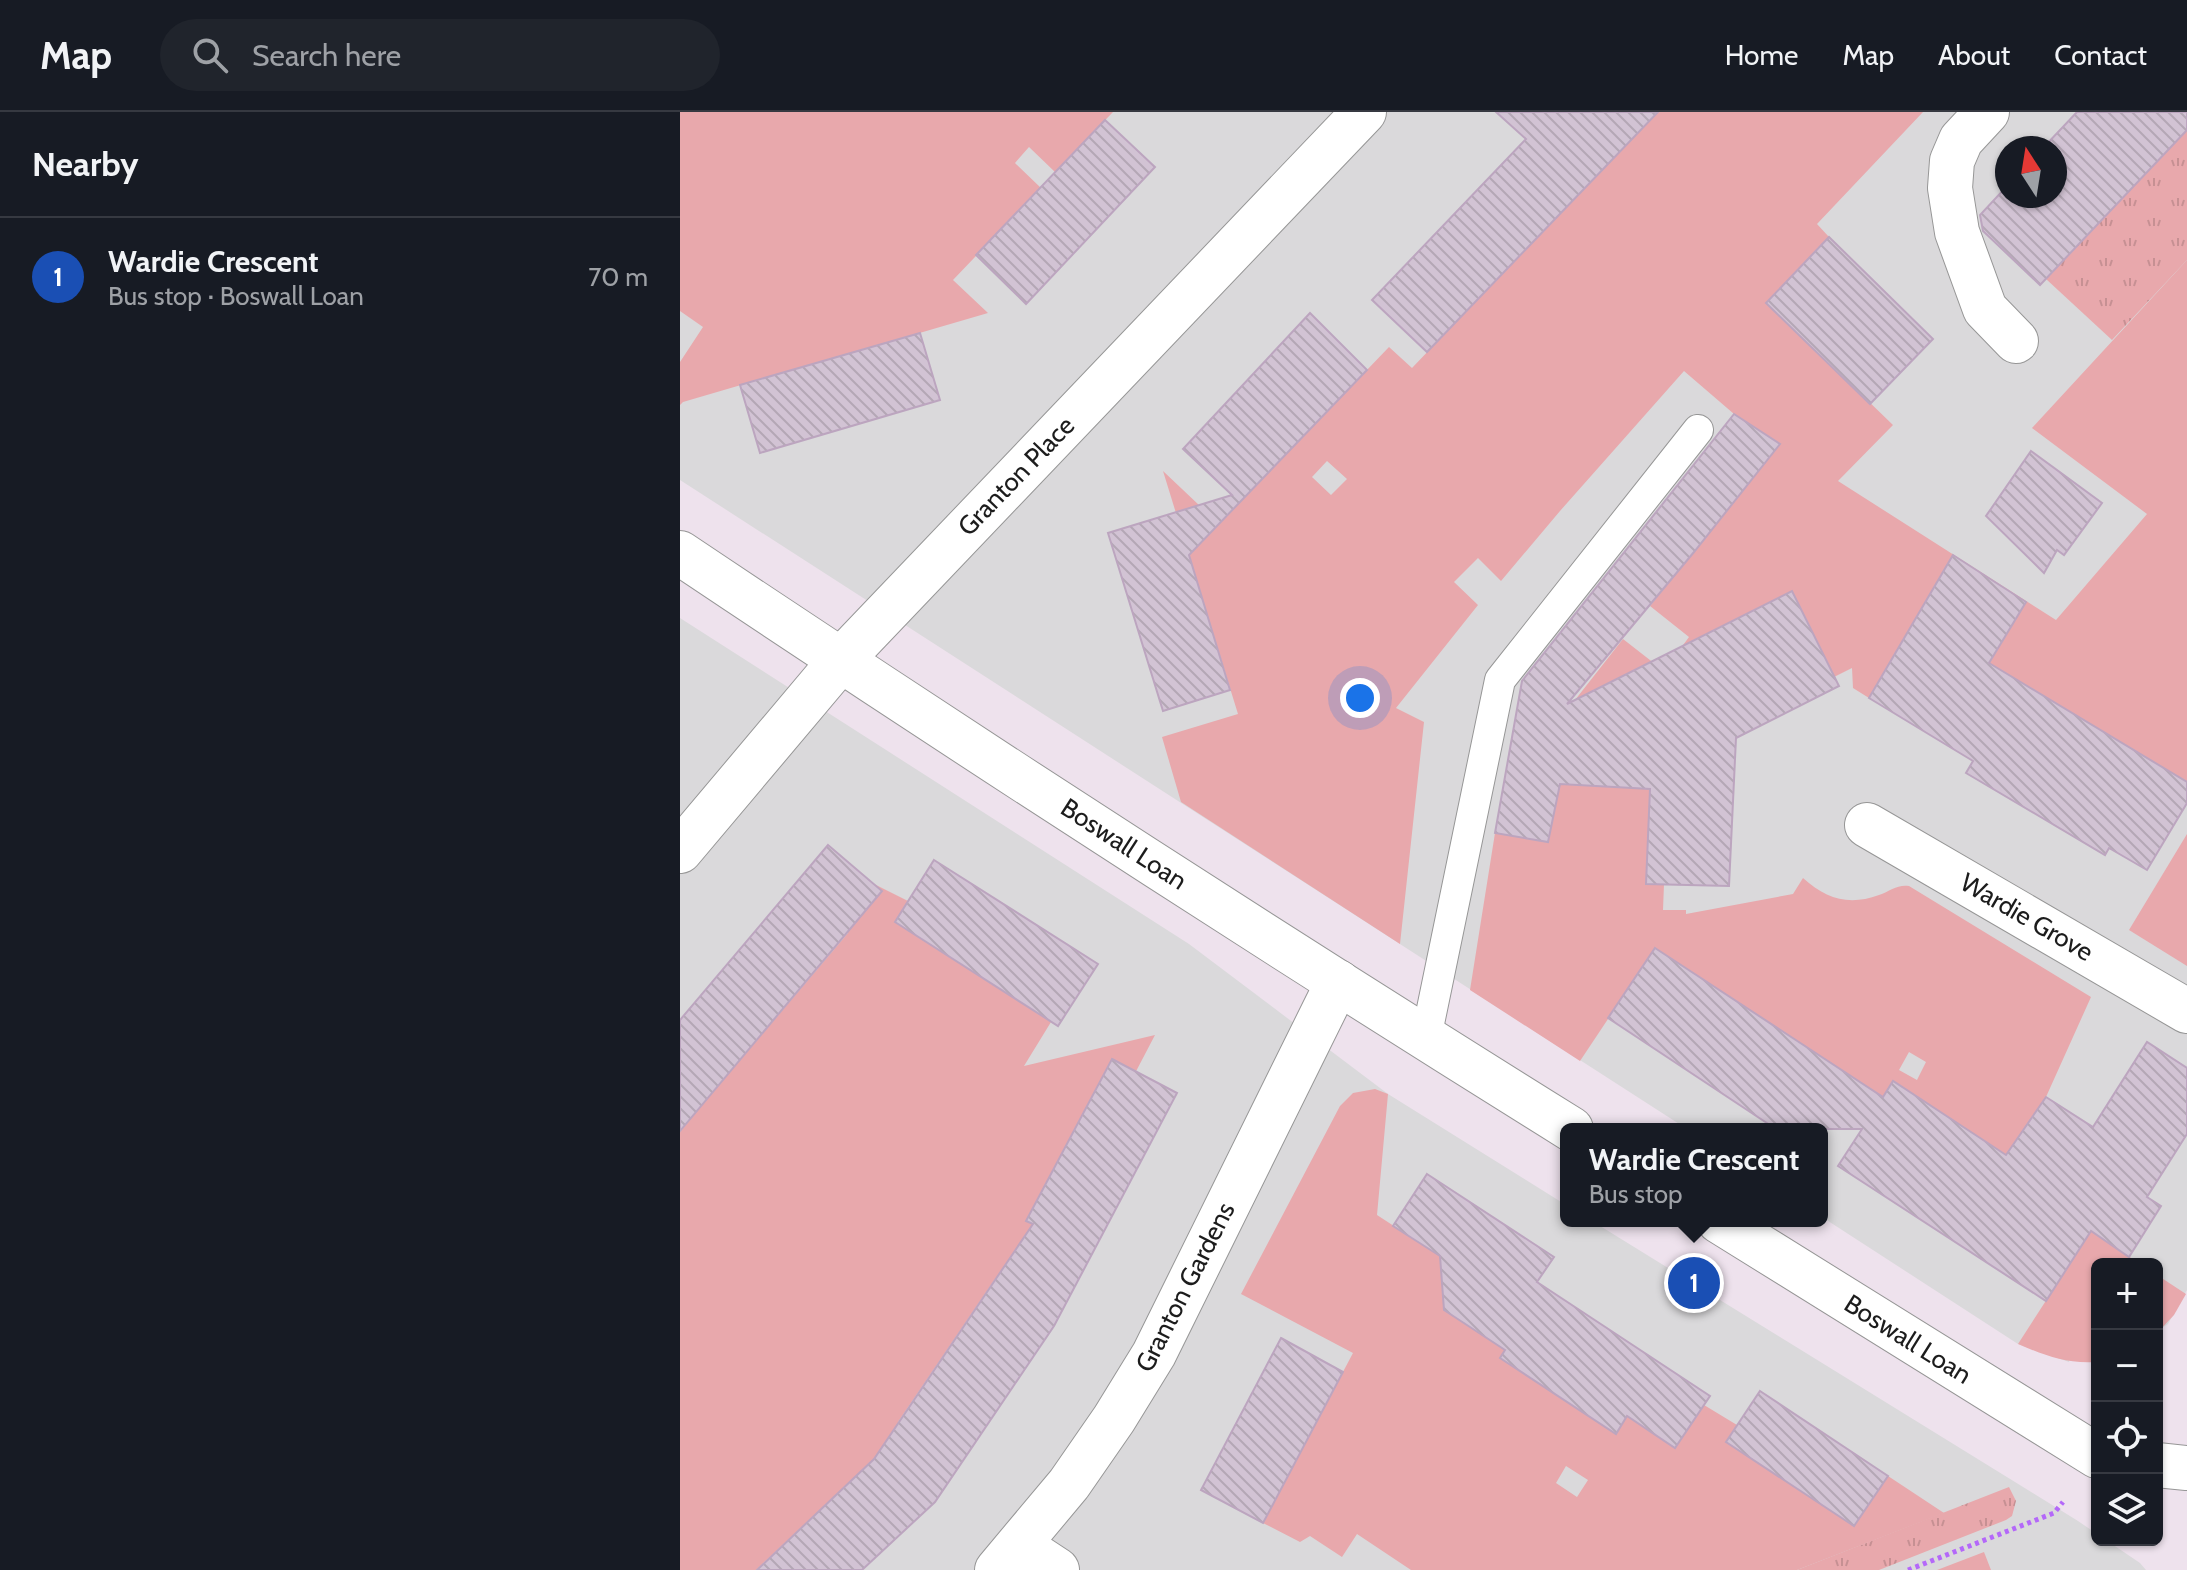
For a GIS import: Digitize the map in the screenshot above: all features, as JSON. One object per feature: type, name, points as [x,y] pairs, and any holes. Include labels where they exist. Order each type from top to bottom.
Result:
[{"type":"street","name":"Granton Place","points":[[680,851],[840,661],[1364,112]]},
{"type":"street","points":[[1987,112],[1961,140],[1952,161],[1950,188],[1957,232],[1985,309],[2016,341]]},
{"type":"street","name":"Boswall Loan","points":[[680,553],[840,661],[1561,1123]]},
{"type":"street","name":"Wardie Grove","points":[[1867,825],[2187,1011]]},
{"type":"street","name":"Granton Gardens","points":[[1008,1558],[1069,1484],[1154,1354],[1338,982]]},
{"type":"street","name":"Boswall Loan","points":[[1729,1227],[2091,1452]]},
{"type":"street","points":[[2163,1466],[2187,1468]]},
{"type":"street","points":[[1008,1558],[1057,1570]]},
{"type":"lane","points":[[1426,1038],[1500,680],[1698,430]]},
{"type":"path","points":[[1908,1570],[2054,1513],[2071,1492]]},
{"type":"shaded area","points":[[680,112],[2187,112],[2187,1290],[2168,1324],[2163,1327],[2163,1258],[2091,1258],[2091,1285],[2069,1362],[2018,1344],[1828,1221],[1828,1123],[1678,1123],[680,480]]},
{"type":"shaded area","points":[[680,618],[1189,944],[1388,1094],[1560,1201],[1560,1227],[1602,1227],[2078,1521],[2091,1530],[2091,1546],[2115,1546],[2146,1570],[680,1570]]},
{"type":"green space","points":[[680,112],[1113,112],[1055,172],[1029,147],[1015,163],[1041,188],[953,280],[988,313],[680,405],[680,362],[703,327],[680,311]]},
{"type":"green space","points":[[1657,112],[1923,112],[1817,224],[1829,237],[1767,303],[1893,425],[1838,481],[2056,620],[2147,514],[2032,428],[2187,260],[2187,782],[1948,732],[2016,619],[1922,609],[1869,698],[1853,688],[1852,668],[1614,787],[1650,789],[1646,883],[1664,884],[1663,910],[1686,910],[1686,914],[1793,894],[1803,878],[1829,896],[1848,900],[1868,898],[1909,886],[2091,997],[2046,1097],[2030,1120],[2071,1147],[2049,1182],[1972,1133],[1961,1149],[1642,968],[1580,1061],[1470,990],[1495,833],[1548,842],[1575,700],[1623,639],[1664,671],[1689,637],[1650,606],[1780,444],[1734,414],[1684,371],[1501,581],[1478,558],[1454,582],[1478,605],[1396,708],[1424,722],[1400,944],[1181,802],[1162,737],[1238,714],[1163,471],[1219,524],[1389,347],[1412,368]],"holes":[[[1327,461],[1347,479],[1331,495],[1312,477]],[[1909,1052],[1926,1062],[1917,1080],[1899,1070]]]},
{"type":"green space","points":[[2187,130],[2187,260],[2112,340],[2046,279]]},
{"type":"green space","points":[[2187,834],[2187,966],[2129,930]]},
{"type":"green space","points":[[872,883],[918,906],[904,928],[1051,1022],[1024,1066],[1155,1035],[1132,1079],[1108,1067],[1027,1221],[1050,1234],[995,1279],[898,1422],[921,1439],[858,1474],[756,1570],[680,1570],[680,1132],[690,1120],[680,1111],[736,1065],[848,933],[829,916]]},
{"type":"green space","points":[[1375,1089],[1388,1094],[1377,1215],[1460,1269],[1538,1358],[1675,1448],[1704,1405],[1737,1425],[1726,1442],[1854,1526],[1888,1476],[1944,1513],[1797,1570],[1411,1570],[1357,1534],[1342,1557],[1310,1536],[1300,1542],[1263,1523],[1353,1353],[1241,1294],[1340,1106],[1353,1093]],"holes":[[[1566,1466],[1588,1480],[1577,1497],[1556,1483]]]},
{"type":"green space","points":[[2091,1231],[2131,1258],[2091,1258],[2091,1362],[2056,1358],[2018,1344]]},
{"type":"green space","points":[[2163,1279],[2186,1294],[2163,1327]]},
{"type":"green space","points":[[2009,1487],[2016,1501],[2012,1516],[2006,1520],[1879,1570],[1797,1570]]},
{"type":"green space","points":[[1984,1552],[1991,1570],[1937,1570]]},
{"type":"building","points":[[1496,112],[1658,112],[1427,352],[1372,300],[1526,139]]},
{"type":"building","points":[[2077,112],[2187,112],[2187,130],[2040,285],[1983,231],[1980,215],[1995,199],[1995,208],[2067,208],[2067,136],[2054,136]]},
{"type":"building","points":[[1105,120],[1155,167],[1026,304],[976,255]]},
{"type":"building","points":[[1829,237],[1933,339],[1870,404],[1766,303]]},
{"type":"building","points":[[1310,313],[1367,370],[1189,555],[1230,690],[1163,711],[1108,533],[1232,495],[1183,449]]},
{"type":"building","points":[[920,333],[940,400],[760,453],[740,385]]},
{"type":"building","points":[[1734,414],[1780,444],[1567,704],[1792,591],[1839,686],[1736,738],[1729,886],[1646,884],[1650,789],[1560,784],[1548,842],[1495,833],[1522,681]]},
{"type":"building","points":[[2031,451],[2102,503],[2064,555],[2057,550],[2044,573],[1986,516]]},
{"type":"building","points":[[1953,555],[2026,602],[1989,663],[2187,782],[2187,803],[2147,870],[2109,848],[2105,855],[1966,773],[1973,761],[1869,698]]},
{"type":"building","points":[[828,845],[882,891],[680,1131],[680,1020]]},
{"type":"building","points":[[934,860],[1098,964],[1058,1026],[895,922]]},
{"type":"building","points":[[1655,948],[1883,1097],[1893,1081],[2006,1155],[2046,1097],[2093,1127],[2147,1042],[2187,1068],[2187,1134],[2147,1197],[2161,1206],[2129,1257],[2091,1231],[2046,1301],[1838,1166],[1862,1129],[1828,1129],[1828,1123],[1767,1123],[1608,1018]]},
{"type":"building","points":[[1112,1059],[1177,1093],[1054,1326],[935,1502],[862,1570],[757,1570],[874,1459],[1033,1224],[1026,1221]]},
{"type":"building","points":[[1427,1174],[1554,1257],[1537,1282],[1710,1396],[1675,1448],[1627,1416],[1616,1434],[1500,1358],[1505,1350],[1444,1310],[1440,1256],[1393,1226]]},
{"type":"building","points":[[1281,1338],[1343,1372],[1263,1523],[1201,1490]]},
{"type":"building","points":[[1760,1391],[1888,1476],[1854,1526],[1726,1442]]},
{"type":"place","name":"Wardie Crescent","points":[[1694,1283]]}]
